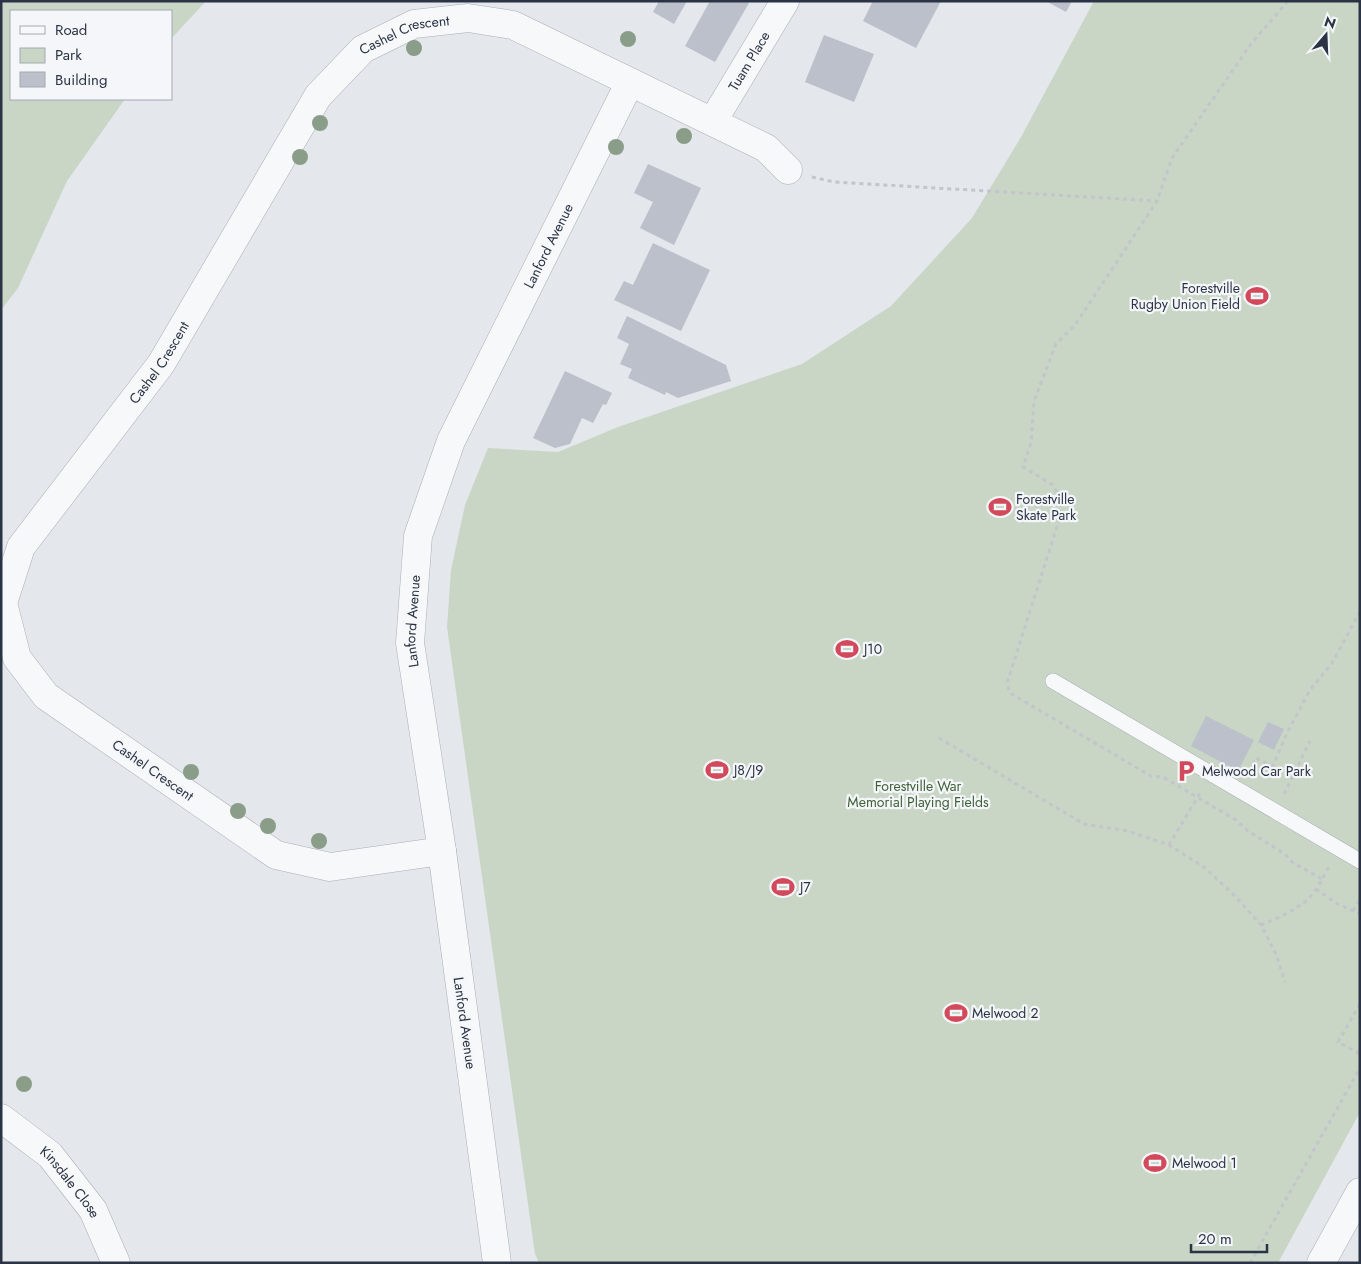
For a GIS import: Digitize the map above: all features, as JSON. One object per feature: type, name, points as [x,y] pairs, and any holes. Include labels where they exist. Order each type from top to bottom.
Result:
[{"type":"street","name":"Tuam Place","points":[[713,122],[785,1]]},
{"type":"street","name":"Cashel Crescent","points":[[442,851],[330,867],[276,855],[46,696],[16,658],[3,603],[21,547],[161,364],[318,96],[363,49],[414,24],[468,18],[513,25],[766,148],[788,170]]},
{"type":"street","name":"Lanford Avenue","points":[[497,1263],[442,851],[410,643],[418,536],[451,441],[630,82]]},
{"type":"street","name":"Kinsdale Close","points":[[1,1118],[50,1155],[93,1210],[116,1263]]},
{"type":"street","points":[[1321,1263],[1360,1192]]},
{"type":"lane","points":[[1053,681],[1360,861]]},
{"type":"path","points":[[1288,1],[1251,44],[1172,158],[1157,201],[1075,325],[1056,344],[1034,401],[1031,443],[1023,467],[1053,485],[1062,502],[1062,514],[1007,683],[1010,693],[1151,776],[1163,777],[1236,820],[1248,831],[1285,854],[1292,862],[1322,879]]},
{"type":"path","points":[[788,170],[834,182],[1157,201]]},
{"type":"path","points":[[1269,775],[1287,734],[1310,690],[1332,663],[1360,612]]},
{"type":"path","points":[[939,738],[1084,824],[1128,831],[1169,845],[1204,867],[1235,896],[1261,925],[1276,954],[1285,982]]},
{"type":"path","points":[[1274,812],[1310,741]]},
{"type":"path","points":[[1169,845],[1196,801]]},
{"type":"path","points":[[1261,925],[1274,920],[1307,900],[1316,889],[1338,849]]},
{"type":"path","points":[[1316,889],[1336,903],[1360,914]]},
{"type":"path","points":[[1353,911],[1360,899]]},
{"type":"path","points":[[1360,1004],[1338,1042],[1360,1054]]},
{"type":"path","points":[[1250,1263],[1360,1068]]},
{"type":"green space","points":[[1,1],[206,1],[172,38],[172,10],[10,10],[10,100],[124,100],[67,181],[18,288],[1,310]]},
{"type":"green space","name":"Forestville War Memorial Playing Fields","points":[[1094,1],[1360,1],[1360,1112],[1278,1263],[539,1263],[535,1254],[447,627],[451,570],[465,505],[488,448],[558,452],[618,427],[802,364],[891,306],[972,218],[1021,137]]},
{"type":"building","points":[[659,1],[687,1],[674,24],[653,12]]},
{"type":"building","points":[[710,1],[746,1],[749,3],[715,62],[685,46]]},
{"type":"building","points":[[873,1],[941,1],[916,48],[863,21]]},
{"type":"building","points":[[1046,1],[1072,1],[1066,12]]},
{"type":"building","points":[[824,35],[874,54],[854,102],[805,82]]},
{"type":"building","points":[[648,164],[701,188],[674,245],[640,228],[653,202],[634,193]]},
{"type":"building","points":[[653,243],[710,270],[681,331],[614,300],[624,281],[633,285]]},
{"type":"building","points":[[627,316],[726,365],[731,381],[678,398],[666,392],[665,395],[628,378],[632,369],[620,364],[629,344],[617,338]]},
{"type":"building","points":[[565,371],[612,393],[606,405],[603,404],[593,423],[582,418],[570,444],[555,448],[533,438]]},
{"type":"building","points":[[1206,716],[1254,740],[1238,771],[1191,746]]},
{"type":"building","points":[[1268,722],[1284,729],[1274,750],[1258,742]]},
{"type":"place","name":"Forestville Rugby Union Field","points":[[1257,296]]},
{"type":"place","name":"Forestville Skate Park","points":[[1000,507]]},
{"type":"place","name":"J10","points":[[847,649]]},
{"type":"place","name":"J8/J9","points":[[717,770]]},
{"type":"place","name":"Melwood Car Park","points":[[1186,771]]},
{"type":"place","name":"J7","points":[[783,887]]},
{"type":"place","name":"Melwood 2","points":[[956,1013]]},
{"type":"place","name":"Melwood 1","points":[[1155,1163]]}]
